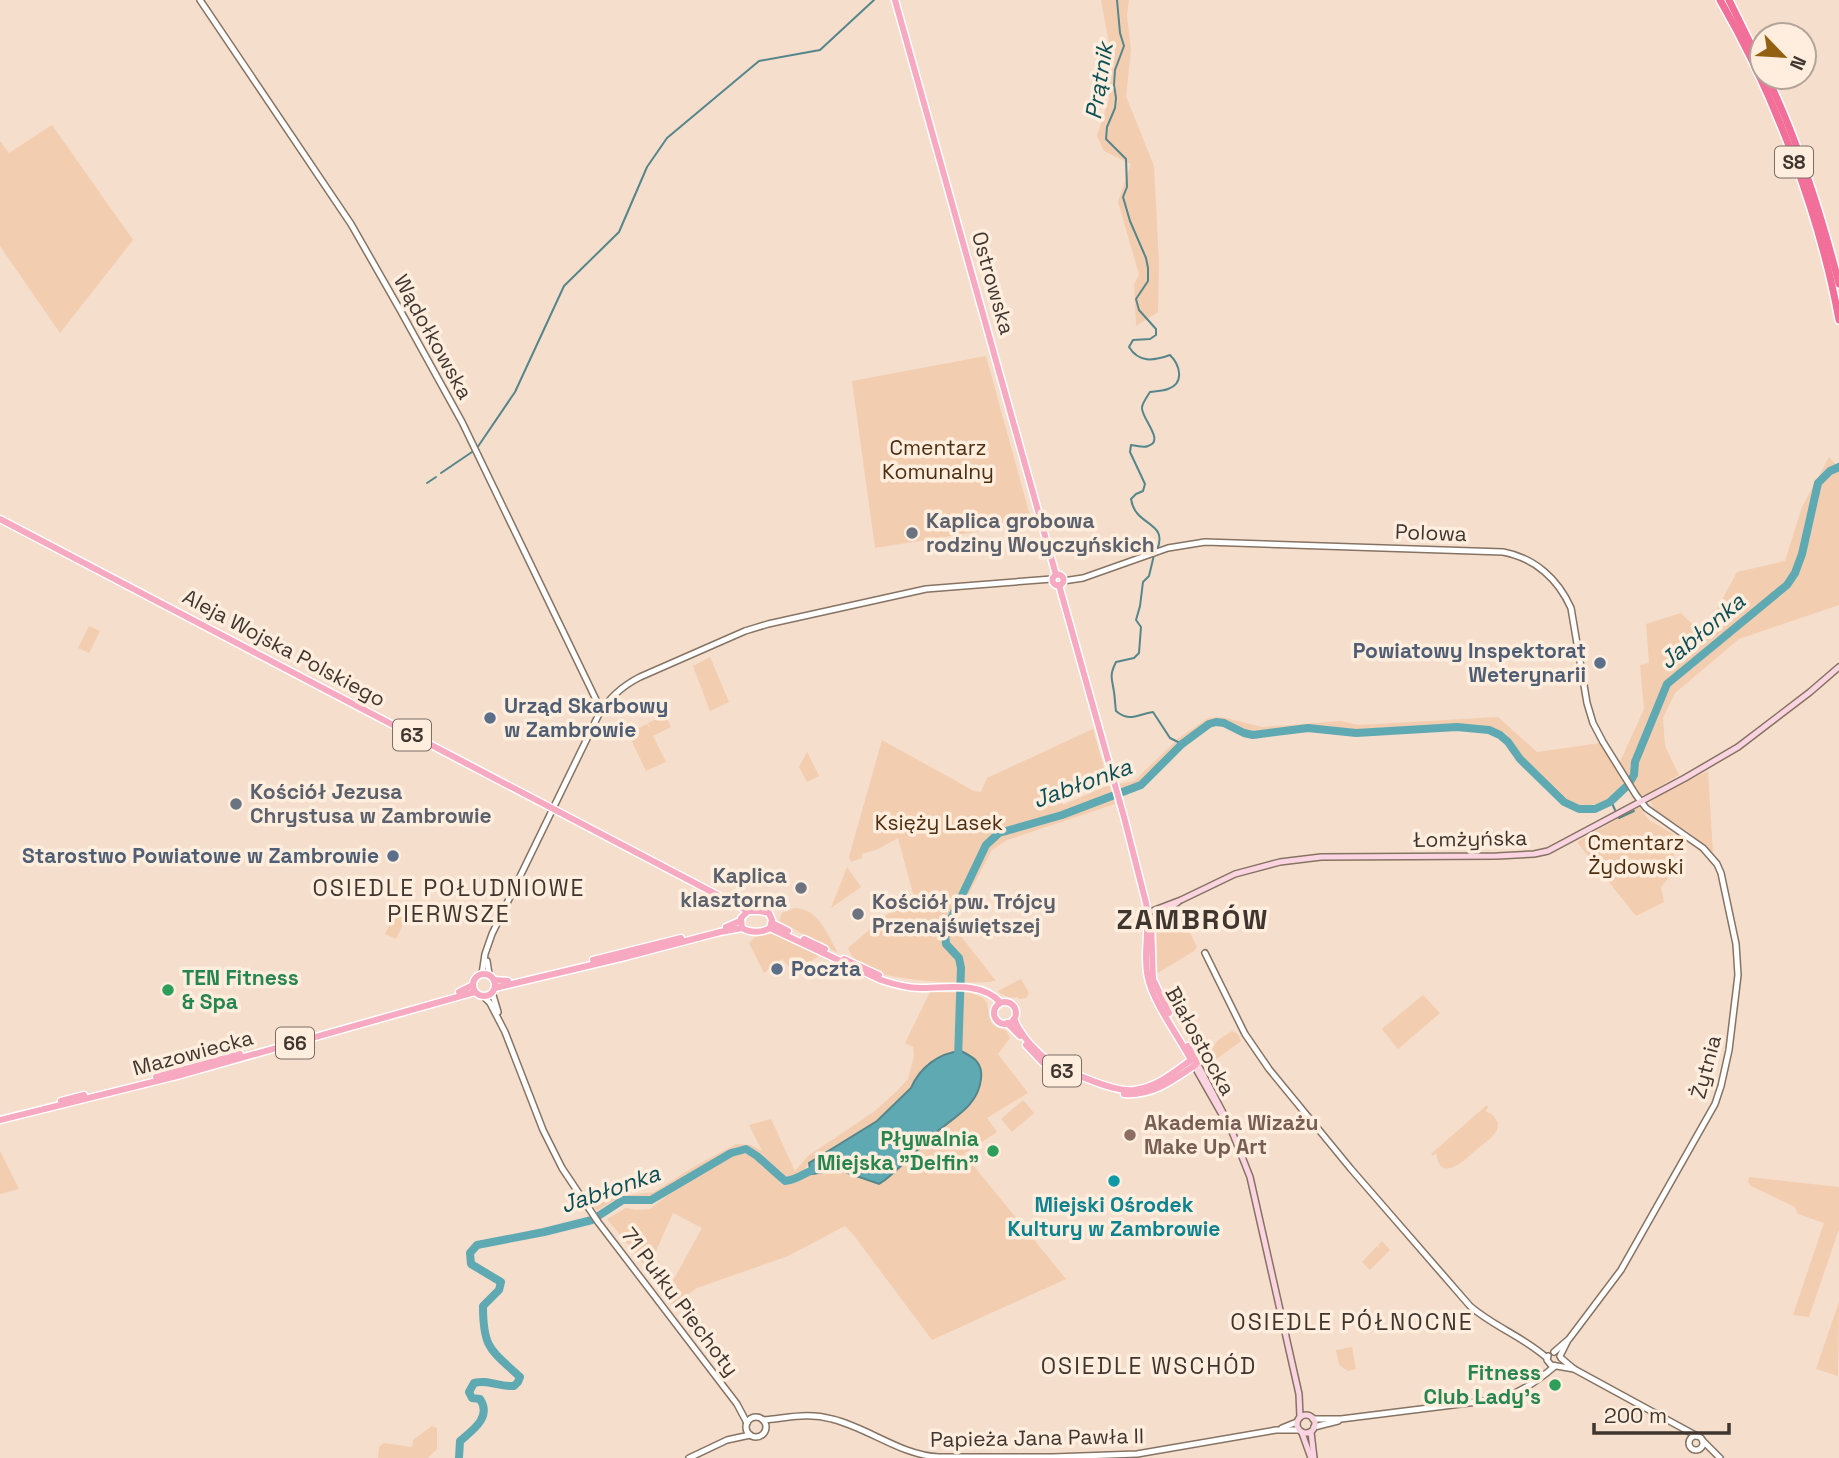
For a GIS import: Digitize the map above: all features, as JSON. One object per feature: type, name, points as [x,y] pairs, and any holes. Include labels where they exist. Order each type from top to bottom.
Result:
[{"type":"highway","name":"S8","points":[[1720,0],[1765,89],[1799,176],[1825,259],[1839,320]]},
{"type":"highway","points":[[1729,0],[1748,39]]},
{"type":"highway","name":"S8","points":[[1773,91],[1808,179],[1839,284]]},
{"type":"main road","name":"Ostrowska","points":[[895,0],[1054,577]]},
{"type":"main road","name":"Aleja Wojska Polskiego","points":[[0,519],[748,911]]},
{"type":"main road","points":[[1054,577],[1062,577],[1061,583],[1149,915]]},
{"type":"main road","name":"Łomżyńska","points":[[1149,915],[1173,907],[1181,900],[1235,874],[1280,862],[1321,857],[1487,856],[1548,851],[1738,747],[1839,667]]},
{"type":"main road","name":"Aleja Wojska Polskiego","points":[[702,887],[734,907],[741,922]]},
{"type":"main road","points":[[490,982],[483,996],[474,988],[475,978],[490,982],[741,922],[748,911]]},
{"type":"main road","name":"63","points":[[748,911],[766,912],[770,915],[771,926]]},
{"type":"main road","name":"Białostocka","points":[[1149,915],[1146,965],[1149,984],[1233,1134],[1250,1177],[1299,1394],[1312,1429]]},
{"type":"main road","name":"63","points":[[741,922],[749,931],[763,931],[771,926]]},
{"type":"main road","name":"63","points":[[771,926],[870,977],[920,988],[984,990],[990,993],[998,1004]]},
{"type":"main road","name":"Mazowiecka","points":[[0,1118],[177,1076],[474,988]]},
{"type":"main road","name":"63","points":[[1007,1002],[1012,1005],[1016,1013],[1010,1021],[1002,1023],[997,1020],[994,1012],[998,1004],[1007,1002]]},
{"type":"main road","name":"63","points":[[1010,1021],[1036,1057],[1048,1066],[1118,1094],[1132,1095],[1152,1091],[1168,1083],[1194,1063]]},
{"type":"main road","name":"Białostocka","points":[[1299,1394],[1298,1420],[1301,1431]]},
{"type":"main road","points":[[1298,1420],[1310,1418]]},
{"type":"main road","points":[[1312,1429],[1313,1458],[1301,1431],[1312,1429]]},
{"type":"street","name":"Wądołkowska","points":[[200,0],[351,224],[443,387],[601,710]]},
{"type":"street","name":"Polowa","points":[[1061,583],[1160,551],[1205,542],[1498,551],[1514,555],[1547,573],[1567,600],[1575,627],[1590,716],[1641,802]]},
{"type":"street","points":[[505,1032],[490,982],[488,944],[601,710],[621,688],[633,680],[745,631],[768,624],[926,589],[1054,577]]},
{"type":"street","name":"Żytnia","points":[[1536,1380],[1550,1356],[1569,1339],[1621,1270],[1705,1122],[1721,1086],[1732,1028],[1738,959],[1721,873],[1711,855],[1651,813],[1641,802]]},
{"type":"street","points":[[1205,953],[1245,1034],[1285,1090],[1470,1306],[1484,1318],[1550,1356],[1561,1357],[1574,1369],[1701,1437],[1720,1458],[1691,1447],[1690,1441],[1675,1424]]},
{"type":"street","name":"71 Pułku Piechoty","points":[[483,996],[490,1003],[505,1032],[543,1130],[562,1168],[598,1222],[737,1405],[746,1425]]},
{"type":"street","name":"Żytnia","points":[[1556,1366],[1569,1339]]},
{"type":"street","points":[[1550,1356],[1551,1365],[1574,1369]]},
{"type":"street","points":[[1310,1418],[1341,1419],[1501,1399],[1524,1390],[1556,1366]]},
{"type":"street","name":"71 Pułku Piechoty","points":[[737,1405],[753,1418]]},
{"type":"street","name":"Papieża Jana Pawła II","points":[[765,1428],[782,1418],[800,1415],[834,1419],[909,1451],[939,1457],[1062,1457],[1148,1453],[1276,1430],[1301,1431]]},
{"type":"street","points":[[689,1458],[727,1440],[753,1418],[782,1418]]},
{"type":"street","points":[[1312,1429],[1341,1419]]},
{"type":"street","points":[[727,1440],[750,1435],[760,1436],[765,1428],[762,1420]]},
{"type":"street","name":"Papieża Jana Pawła II","points":[[1276,1430],[1298,1420]]},
{"type":"street","points":[[746,1425],[750,1435]]},
{"type":"street","points":[[1690,1441],[1696,1436]]},
{"type":"street","points":[[1699,1449],[1703,1446],[1703,1441]]},
{"type":"green space","points":[[1101,0],[1129,0],[1127,15],[1131,50],[1126,96],[1154,166],[1159,263],[1158,312],[1136,326],[1134,285],[1139,274],[1118,202],[1131,164],[1104,151],[1097,136],[1109,99],[1109,43]]},
{"type":"green space","points":[[52,125],[133,240],[60,333],[0,246],[0,141],[9,153]]},
{"type":"green space","name":"Cmentarz Komunalny","points":[[986,356],[1032,523],[875,548],[852,381]]},
{"type":"green space","points":[[1829,457],[1839,468],[1839,605],[1739,639],[1675,693],[1663,718],[1665,746],[1679,775],[1645,795],[1640,795],[1620,762],[1644,709],[1640,665],[1649,663],[1646,624],[1681,613],[1693,625],[1708,626],[1737,572],[1785,561],[1802,507]]},
{"type":"green space","points":[[89,626],[100,631],[89,653],[78,648]]},
{"type":"green space","points":[[710,657],[729,702],[710,711],[693,666]]},
{"type":"green space","points":[[665,715],[671,727],[653,736],[666,762],[646,771],[628,733],[647,724],[650,728],[648,723]]},
{"type":"green space","points":[[1222,717],[1262,727],[1340,721],[1359,725],[1498,717],[1537,752],[1600,743],[1624,782],[1615,795],[1600,804],[1580,806],[1570,802],[1521,755],[1506,734],[1494,728],[1469,725],[1361,731],[1309,725],[1257,732],[1217,720],[1184,739],[1139,784],[1122,791],[1119,784],[1134,781],[1179,738],[1208,718]]},
{"type":"green space","name":"Księży Lasek","points":[[1093,729],[1104,769],[1058,790],[1063,805],[1109,785],[1115,804],[1007,840],[992,850],[952,925],[996,981],[965,983],[902,978],[867,969],[856,962],[848,948],[889,913],[914,897],[898,838],[862,854],[862,858],[851,862],[849,857],[882,740],[974,791],[981,792],[987,778]]},
{"type":"green space","points":[[807,752],[819,776],[807,782],[799,767]]},
{"type":"green space","points":[[1708,771],[1713,853],[1690,833],[1655,810],[1651,804],[1652,799]]},
{"type":"green space","name":"Cmentarz Żydowski","points":[[1639,807],[1649,820],[1685,841],[1674,852],[1674,872],[1661,887],[1664,902],[1636,916],[1577,842]]},
{"type":"green space","points":[[847,867],[861,887],[831,908]]},
{"type":"green space","points":[[399,905],[410,910],[396,939],[385,934]]},
{"type":"green space","points":[[795,908],[803,909],[816,918],[838,953],[779,921],[782,913]]},
{"type":"green space","points":[[1181,915],[1197,947],[1156,974],[1157,929],[1165,919]]},
{"type":"green space","points":[[770,934],[819,956],[801,968],[796,965],[791,969],[782,959],[764,973],[749,943],[755,937]]},
{"type":"green space","points":[[1021,979],[1029,993],[1026,998],[1007,997],[998,991]]},
{"type":"green space","points":[[930,992],[971,993],[983,998],[987,1003],[992,1024],[1006,1030],[1010,1038],[998,1054],[1028,1093],[987,1118],[997,1132],[964,1154],[1066,1279],[932,1340],[845,1226],[788,1256],[697,1288],[672,1305],[666,1293],[702,1228],[673,1213],[648,1269],[607,1219],[626,1208],[650,1209],[681,1185],[736,1154],[743,1153],[756,1159],[782,1185],[793,1184],[808,1175],[826,1170],[853,1174],[879,1184],[950,1122],[951,1052],[927,1066],[911,1088],[877,1121],[809,1163],[802,1173],[785,1179],[754,1150],[737,1147],[651,1196],[618,1199],[597,1211],[592,1204],[622,1196],[654,1192],[736,1144],[751,1145],[762,1151],[749,1125],[771,1119],[795,1171],[808,1156],[875,1111],[908,1079],[914,1056],[913,1047],[905,1043]]},
{"type":"green space","points":[[1423,995],[1440,1013],[1398,1049],[1382,1029]]},
{"type":"green space","points":[[1232,1031],[1238,1034],[1241,1041],[1211,1063],[1207,1058],[1217,1041]]},
{"type":"green space","points":[[1023,1100],[1034,1113],[1012,1132],[1001,1119]]},
{"type":"green space","points":[[1487,1105],[1485,1111],[1493,1115],[1498,1123],[1495,1133],[1454,1167],[1443,1167],[1438,1162],[1436,1153],[1433,1156],[1431,1154]]},
{"type":"green space","points":[[0,1151],[19,1189],[0,1194]]},
{"type":"green space","points":[[1749,1177],[1839,1187],[1839,1229],[1809,1317],[1793,1315],[1824,1223],[1798,1214],[1795,1207],[1751,1186]]},
{"type":"green space","points":[[1382,1241],[1390,1250],[1370,1270],[1362,1262],[1377,1246],[1381,1249],[1378,1245]]},
{"type":"green space","points":[[1839,1302],[1838,1376],[1816,1369]]},
{"type":"green space","points":[[1352,1347],[1356,1369],[1348,1371],[1339,1365],[1336,1350]]},
{"type":"green space","points":[[432,1426],[437,1428],[437,1449],[428,1458],[378,1458],[379,1447],[384,1443],[412,1447],[413,1440]]},
{"type":"water","points":[[961,1051],[979,1064],[981,1079],[975,1097],[970,1105],[885,1180],[879,1184],[839,1170],[811,1174],[809,1163],[877,1121],[911,1088],[931,1062]]},
{"type":"waterway","points":[[477,448],[515,392],[564,286],[619,232],[647,167],[667,138],[759,61],[820,50],[874,0]]},
{"type":"waterway","name":"Prątnik","points":[[1117,0],[1124,46],[1115,70],[1115,108],[1107,127],[1106,139],[1126,159],[1127,187],[1123,197],[1148,268],[1148,281],[1136,299],[1139,310],[1156,329],[1156,335],[1150,339],[1133,340],[1129,347],[1137,356],[1147,359],[1170,355],[1179,374],[1177,383],[1173,386],[1166,390],[1150,392],[1146,398],[1142,411],[1153,434],[1153,443],[1146,447],[1131,445],[1130,452],[1145,484],[1143,491],[1131,499],[1138,515],[1159,534],[1157,550]]},
{"type":"waterway","points":[[441,473],[472,452]]},
{"type":"waterway","name":"Jabłonka","points":[[958,1059],[961,968],[959,958],[946,944],[945,931],[986,845],[999,833],[1062,815],[1141,785],[1182,744],[1209,724],[1216,722],[1253,735],[1308,728],[1356,733],[1457,727],[1489,730],[1508,742],[1520,759],[1564,802],[1579,809],[1595,809],[1610,802],[1628,785],[1634,775],[1635,762],[1667,684],[1787,585],[1802,554],[1818,483],[1830,471],[1839,467]]},
{"type":"waterway","points":[[427,483],[436,477]]},
{"type":"waterway","name":"Prątnik","points":[[1154,555],[1149,576],[1143,582],[1136,620],[1141,627],[1139,653],[1134,658],[1116,662],[1112,671],[1116,711],[1130,717],[1153,712],[1170,738],[1182,744]]},
{"type":"waterway","points":[[1611,801],[1615,810]]},
{"type":"waterway","points":[[1619,818],[1634,811]]},
{"type":"waterway","name":"Jabłonka","points":[[459,1458],[460,1441],[479,1423],[484,1412],[480,1399],[472,1398],[469,1392],[474,1383],[514,1386],[520,1377],[496,1354],[487,1340],[483,1306],[499,1290],[501,1282],[471,1264],[470,1253],[477,1245],[592,1220],[623,1200],[651,1200],[731,1153],[746,1149],[785,1181],[820,1167]]},
{"type":"place","name":"Kaplica grobowa rodziny Woyczyńskich","points":[[912,533]]},
{"type":"place","name":"Powiatowy Inspektorat Weterynarii","points":[[1600,663]]},
{"type":"place","name":"Urząd Skarbowy w Zambrowie","points":[[490,718]]},
{"type":"place","name":"Kościół Jezusa Chrystusa w Zambrowie","points":[[236,804]]},
{"type":"place","name":"Starostwo Powiatowe w Zambrowie","points":[[393,856]]},
{"type":"place","name":"Kaplica klasztorna","points":[[801,888]]},
{"type":"place","name":"Kościół pw. Trójcy Przenajświętszej","points":[[858,914]]},
{"type":"place","name":"Poczta","points":[[777,969]]},
{"type":"place","name":"TEN Fitness & Spa","points":[[168,990]]},
{"type":"place","name":"Akademia Wizażu Make Up Art","points":[[1130,1135]]},
{"type":"place","name":"Pływalnia Miejska \"Delfin\"","points":[[993,1151]]},
{"type":"place","name":"Miejski Ośrodek Kultury w Zambrowie","points":[[1114,1181]]},
{"type":"place","name":"Fitness Club Lady's","points":[[1555,1385]]},
{"type":"district","name":"OSIEDLE POŁUDNIOWE PIERWSZE","points":[[449,901]]},
{"type":"district","name":"ZAMBRÓW","points":[[1193,919]]},
{"type":"district","name":"OSIEDLE PÓŁNOCNE","points":[[1352,1322]]},
{"type":"district","name":"OSIEDLE WSCHÓD","points":[[1149,1366]]}]
